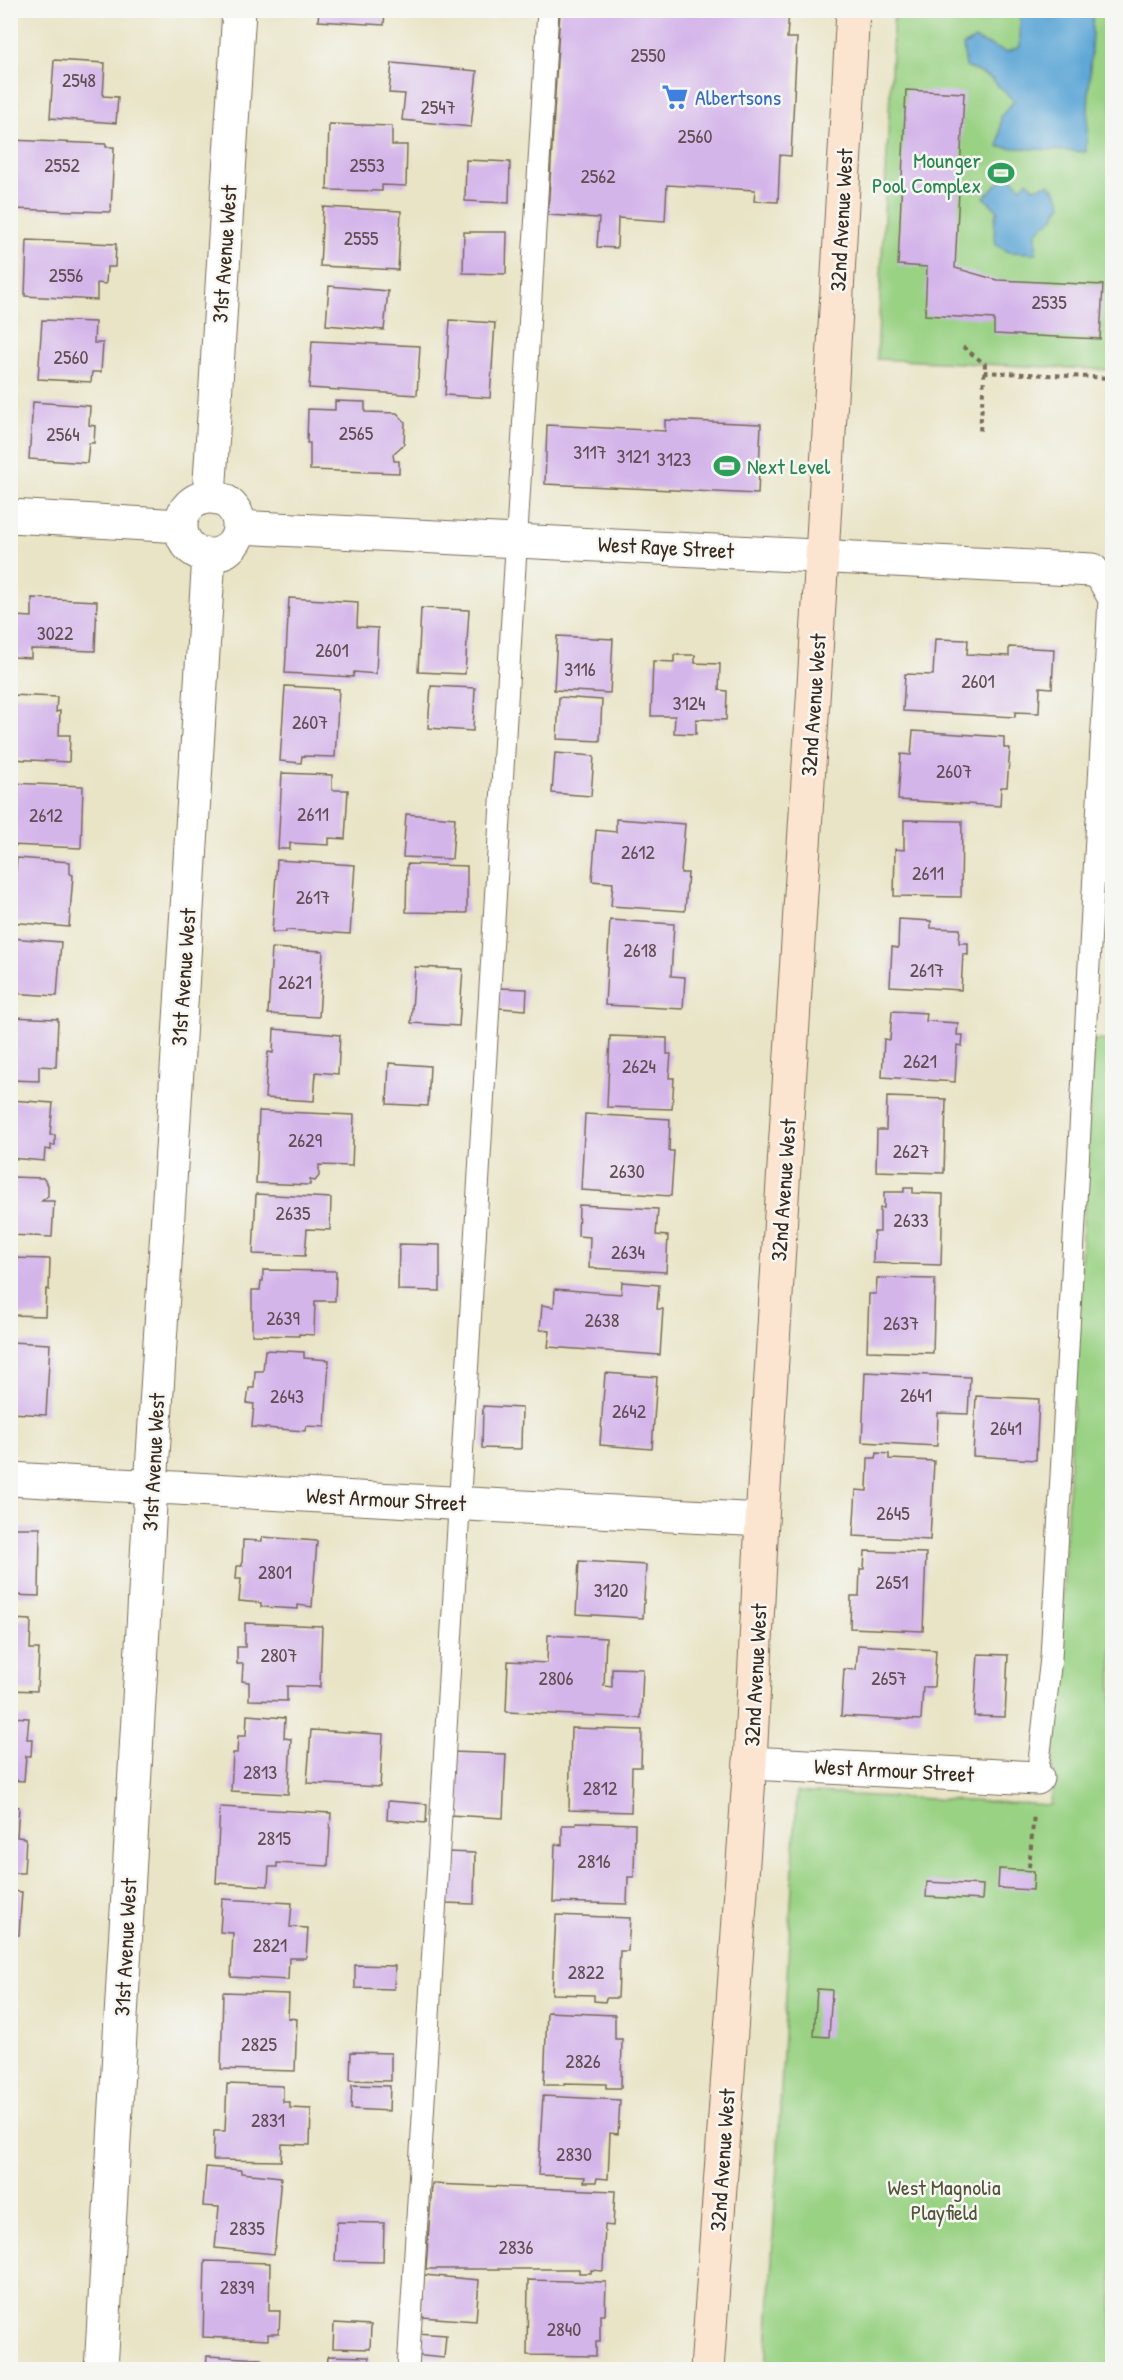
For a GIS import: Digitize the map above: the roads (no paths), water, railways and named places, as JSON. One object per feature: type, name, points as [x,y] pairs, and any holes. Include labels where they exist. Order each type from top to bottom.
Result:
[{"type":"street","name":"31st Avenue West","points":[[210,497],[240,10]]},
{"type":"street","name":"32nd Avenue West","points":[[707,2370],[750,1763],[762,1520],[822,556],[853,10]]},
{"type":"street","points":[[210,497],[224,499],[231,505],[237,513],[239,526],[236,540],[230,547],[222,553],[209,555],[193,549],[186,542],[181,526],[183,513],[189,505],[196,500],[210,497]]},
{"type":"street","points":[[10,516],[181,526]]},
{"type":"street","name":"West Raye Street","points":[[239,526],[1092,570]]},
{"type":"street","name":"31st Avenue West","points":[[101,2370],[151,1487],[209,555]]},
{"type":"street","name":"West Armour Street","points":[[10,1479],[762,1520]]},
{"type":"street","name":"West Armour Street","points":[[750,1763],[1037,1778]]},
{"type":"lane","points":[[408,2370],[548,10]]},
{"type":"lane","points":[[1037,1778],[1051,1658],[1109,600],[1092,570]]},
{"type":"water","points":[[1020,11],[1093,11],[1086,152],[999,147],[1001,116],[1014,101],[989,77],[966,67],[963,46],[975,39],[1006,52],[1020,47]]},
{"type":"water","points":[[1009,176],[1021,187],[1027,181],[1034,188],[1049,184],[1057,193],[1062,204],[1054,217],[1036,232],[1036,253],[1009,252],[996,245],[994,223],[998,211],[984,197]]},
{"type":"place","name":"Albertsons","points":[[675,97]]},
{"type":"place","name":"Mounger Pool Complex","points":[[1001,173]]},
{"type":"place","name":"Next Level","points":[[727,466]]},
{"type":"park label","name":"West Magnolia Playfield","points":[[944,2200]]}]
